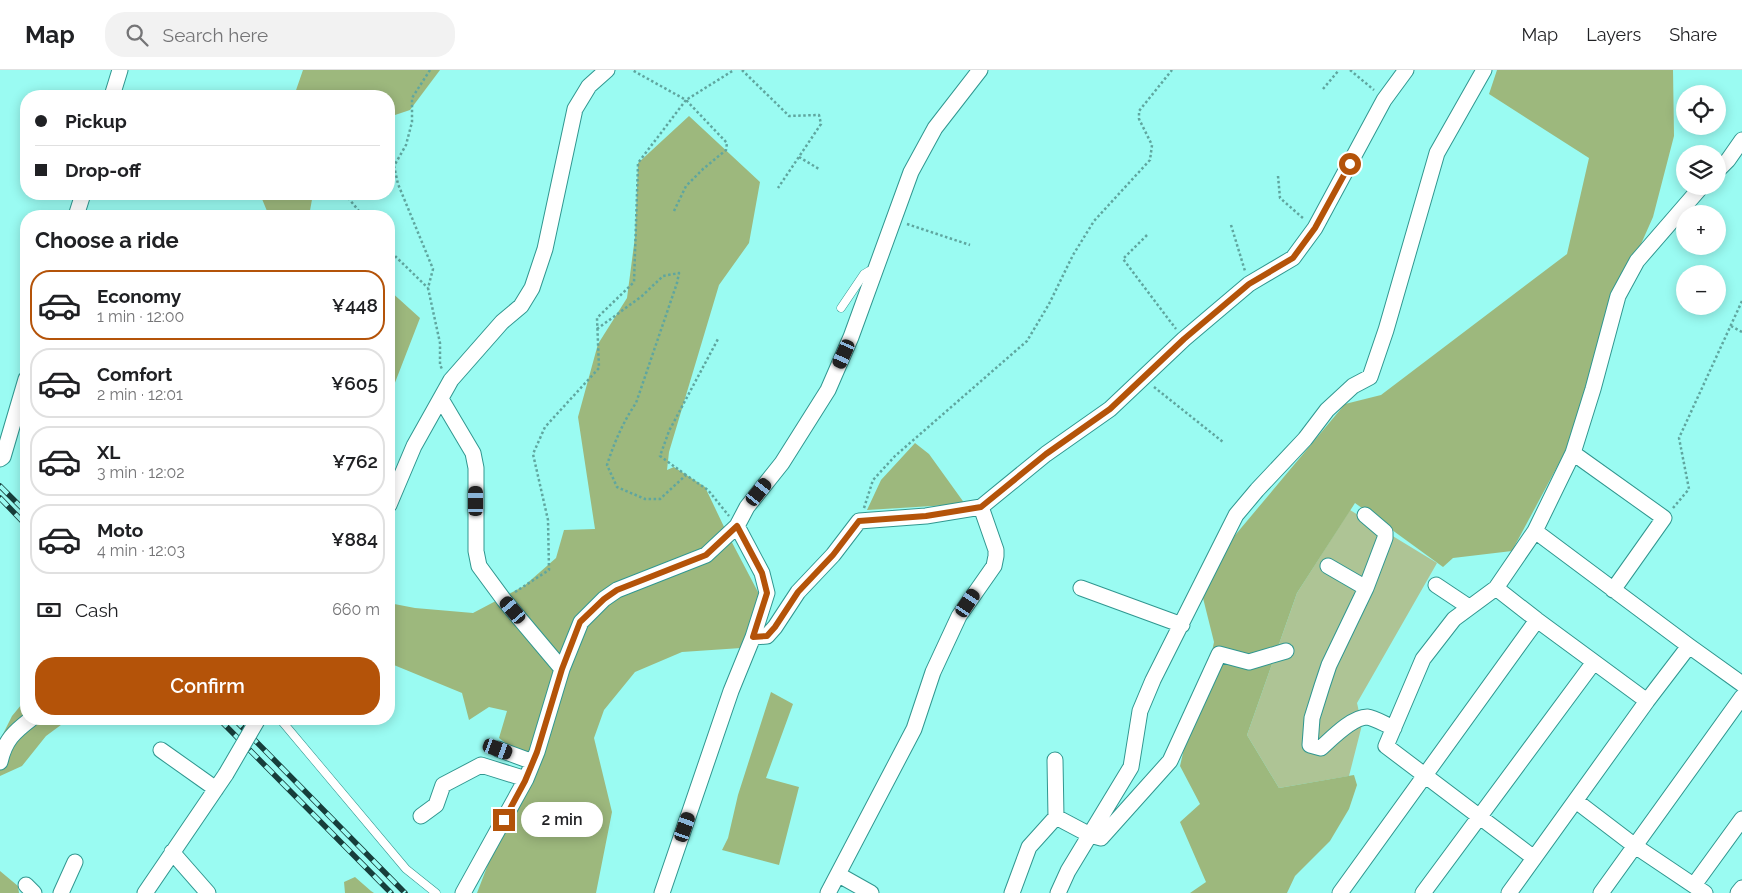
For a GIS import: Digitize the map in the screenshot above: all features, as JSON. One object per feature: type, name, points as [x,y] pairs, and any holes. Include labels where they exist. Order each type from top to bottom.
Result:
[{"type":"street","points":[[114,90],[120,70]]},
{"type":"street","points":[[395,491],[414,446],[449,383],[502,322],[521,306],[532,288],[546,249],[575,109],[589,86],[607,70]]},
{"type":"street","points":[[462,893],[533,762],[562,669],[580,622],[604,599],[617,590],[706,555],[737,526],[747,507],[782,464],[828,390],[851,336],[912,172],[935,128],[980,70]]},
{"type":"street","points":[[753,637],[767,636],[798,592],[833,555],[859,521],[926,516],[981,507],[1046,454],[1110,409],[1184,339],[1249,284],[1293,258],[1315,228],[1384,100],[1406,70]]},
{"type":"street","points":[[1058,893],[1068,872],[1131,767],[1140,711],[1153,680],[1236,515],[1305,438],[1327,410],[1354,386],[1370,377],[1437,153],[1484,70]]},
{"type":"street","points":[[1726,162],[1742,140]]},
{"type":"street","points":[[1534,858],[1423,776],[1386,746],[1422,659],[1454,619],[1496,588],[1535,531],[1573,453],[1618,296],[1637,261],[1694,195]]},
{"type":"street","points":[[1,457],[20,398]]},
{"type":"street","points":[[441,399],[473,453],[476,468],[476,551],[479,566],[504,600],[562,669]]},
{"type":"street","points":[[1573,453],[1664,518],[1613,590]]},
{"type":"street","points":[[828,893],[914,729],[933,672],[959,616],[994,566],[996,550],[981,507]]},
{"type":"street","points":[[1365,515],[1385,532],[1385,538],[1366,588],[1329,665],[1312,718],[1310,745],[1321,748],[1343,728],[1368,717],[1394,728]]},
{"type":"street","points":[[662,893],[731,691],[753,637],[767,593],[762,573],[737,526]]},
{"type":"street","points":[[1535,531],[1742,684]]},
{"type":"street","points":[[1328,566],[1366,588]]},
{"type":"street","points":[[1436,585],[1469,607]]},
{"type":"street","points":[[1081,588],[1182,625]]},
{"type":"street","points":[[1496,588],[1647,701]]},
{"type":"street","points":[[1340,893],[1537,620]]},
{"type":"street","points":[[1509,893],[1647,701],[1689,646]]},
{"type":"street","points":[[1056,817],[1090,835],[1101,838],[1170,761],[1219,654],[1249,662],[1286,651]]},
{"type":"street","points":[[1424,893],[1478,817],[1594,662]]},
{"type":"street","points":[[1600,893],[1636,846],[1742,697]]},
{"type":"street","points":[[0,762],[3,747],[14,733],[24,725]]},
{"type":"street","points":[[146,893],[226,774],[255,725]]},
{"type":"street","points":[[498,749],[533,762]]},
{"type":"street","points":[[161,750],[216,789]]},
{"type":"street","points":[[1012,893],[1029,846],[1056,817],[1055,760]]},
{"type":"street","points":[[421,816],[436,805],[443,785],[481,765],[526,778]]},
{"type":"street","points":[[1576,801],[1636,846],[1699,889],[1742,819]]},
{"type":"street","points":[[172,852],[208,893]]},
{"type":"street","points":[[62,893],[75,862]]},
{"type":"street","points":[[839,875],[872,893]]},
{"type":"street","points":[[1738,893],[1742,888]]},
{"type":"lane","points":[[841,308],[864,274],[875,270]]},
{"type":"lane","points":[[285,725],[406,869],[436,893]]},
{"type":"path","points":[[395,164],[406,145],[412,122],[412,98],[430,70]]},
{"type":"path","points":[[632,70],[686,100],[727,143],[726,150],[686,186],[674,211]]},
{"type":"path","points":[[504,600],[549,570],[548,520],[533,454],[545,428],[599,368],[597,318],[634,282],[638,163],[686,100],[734,70]]},
{"type":"path","points":[[742,70],[789,116],[819,115],[821,124],[778,188]]},
{"type":"path","points":[[859,521],[873,480],[895,456],[1027,341],[1049,304],[1073,255],[1094,221],[1150,160],[1152,145],[1139,119],[1138,111],[1172,70]]},
{"type":"path","points":[[1323,89],[1339,70]]},
{"type":"path","points":[[1350,70],[1384,100]]},
{"type":"path","points":[[799,157],[819,169]]},
{"type":"path","points":[[395,170],[398,184],[433,269],[428,288],[440,343],[440,365],[449,383]]},
{"type":"path","points":[[1278,176],[1280,198],[1315,228]]},
{"type":"path","points":[[350,200],[358,210]]},
{"type":"path","points":[[894,220],[970,245]]},
{"type":"path","points":[[1231,225],[1249,284]]},
{"type":"path","points":[[1146,235],[1123,259],[1184,339]]},
{"type":"path","points":[[395,256],[428,288]]},
{"type":"path","points":[[597,329],[642,296],[664,276],[679,273],[636,403],[614,442],[607,465],[616,487],[645,499],[660,500],[686,475]]},
{"type":"path","points":[[1664,518],[1689,489],[1680,438],[1742,301]]},
{"type":"path","points":[[1731,326],[1742,332]]},
{"type":"path","points":[[718,339],[669,431],[660,456],[708,490],[737,526]]},
{"type":"path","points":[[1143,379],[1223,442]]},
{"type":"green space","points":[[303,70],[440,70],[410,110],[395,115],[395,90],[296,90]]},
{"type":"green space","points":[[1497,70],[1673,70],[1674,136],[1653,217],[1618,296],[1565,452],[1512,551],[1453,558],[1443,567],[1355,503],[1297,593],[1247,735],[1279,788],[1354,775],[1357,785],[1349,809],[1330,841],[1295,876],[1287,893],[1190,893],[1206,882],[1180,822],[1200,804],[1180,766],[1186,740],[1198,719],[1214,642],[1203,598],[1221,552],[1345,404],[1381,395],[1567,254],[1589,158],[1489,94]]},
{"type":"green space","points":[[689,116],[760,182],[749,243],[719,285],[669,452],[667,470],[674,467],[705,487],[759,594],[741,648],[682,652],[635,672],[604,710],[594,738],[612,812],[596,893],[477,893],[510,807],[529,771],[511,747],[499,738],[507,711],[489,707],[469,720],[462,693],[395,665],[395,604],[415,608],[473,613],[524,586],[556,558],[564,530],[595,529],[578,417],[598,344],[627,298],[635,237],[638,163]]},
{"type":"green space","points":[[262,200],[312,200],[310,210],[267,210]]},
{"type":"green space","points":[[395,295],[420,318],[395,383]]},
{"type":"green space","points":[[915,443],[929,454],[965,504],[867,510],[881,480]]},
{"type":"green space","points":[[1350,510],[1437,563],[1357,703],[1362,725],[1349,776],[1279,788],[1247,735],[1297,593]]},
{"type":"green space","points":[[771,692],[793,704],[766,778],[799,787],[779,865],[722,850],[728,838],[738,795]]},
{"type":"green space","points":[[20,706],[20,725],[61,725],[46,736],[22,766],[0,776],[0,740],[12,716]]},
{"type":"green space","points":[[0,871],[18,886],[19,893],[0,893]]},
{"type":"green space","points":[[355,877],[374,893],[345,893],[344,882]]},
{"type":"railway","points":[[0,486],[20,506]]},
{"type":"railway","points":[[0,498],[20,519]]},
{"type":"railway","points":[[225,725],[391,893]]},
{"type":"railway","points":[[240,725],[405,893]]},
{"type":"route","points":[[504,820],[525,781],[537,752],[562,669],[580,622],[604,599],[617,590],[706,555],[737,526],[762,573],[767,593],[753,637],[767,636],[798,592],[833,555],[859,521],[926,516],[981,507],[1046,454],[1110,409],[1184,339],[1249,284],[1293,258],[1315,228],[1350,164]]}]
